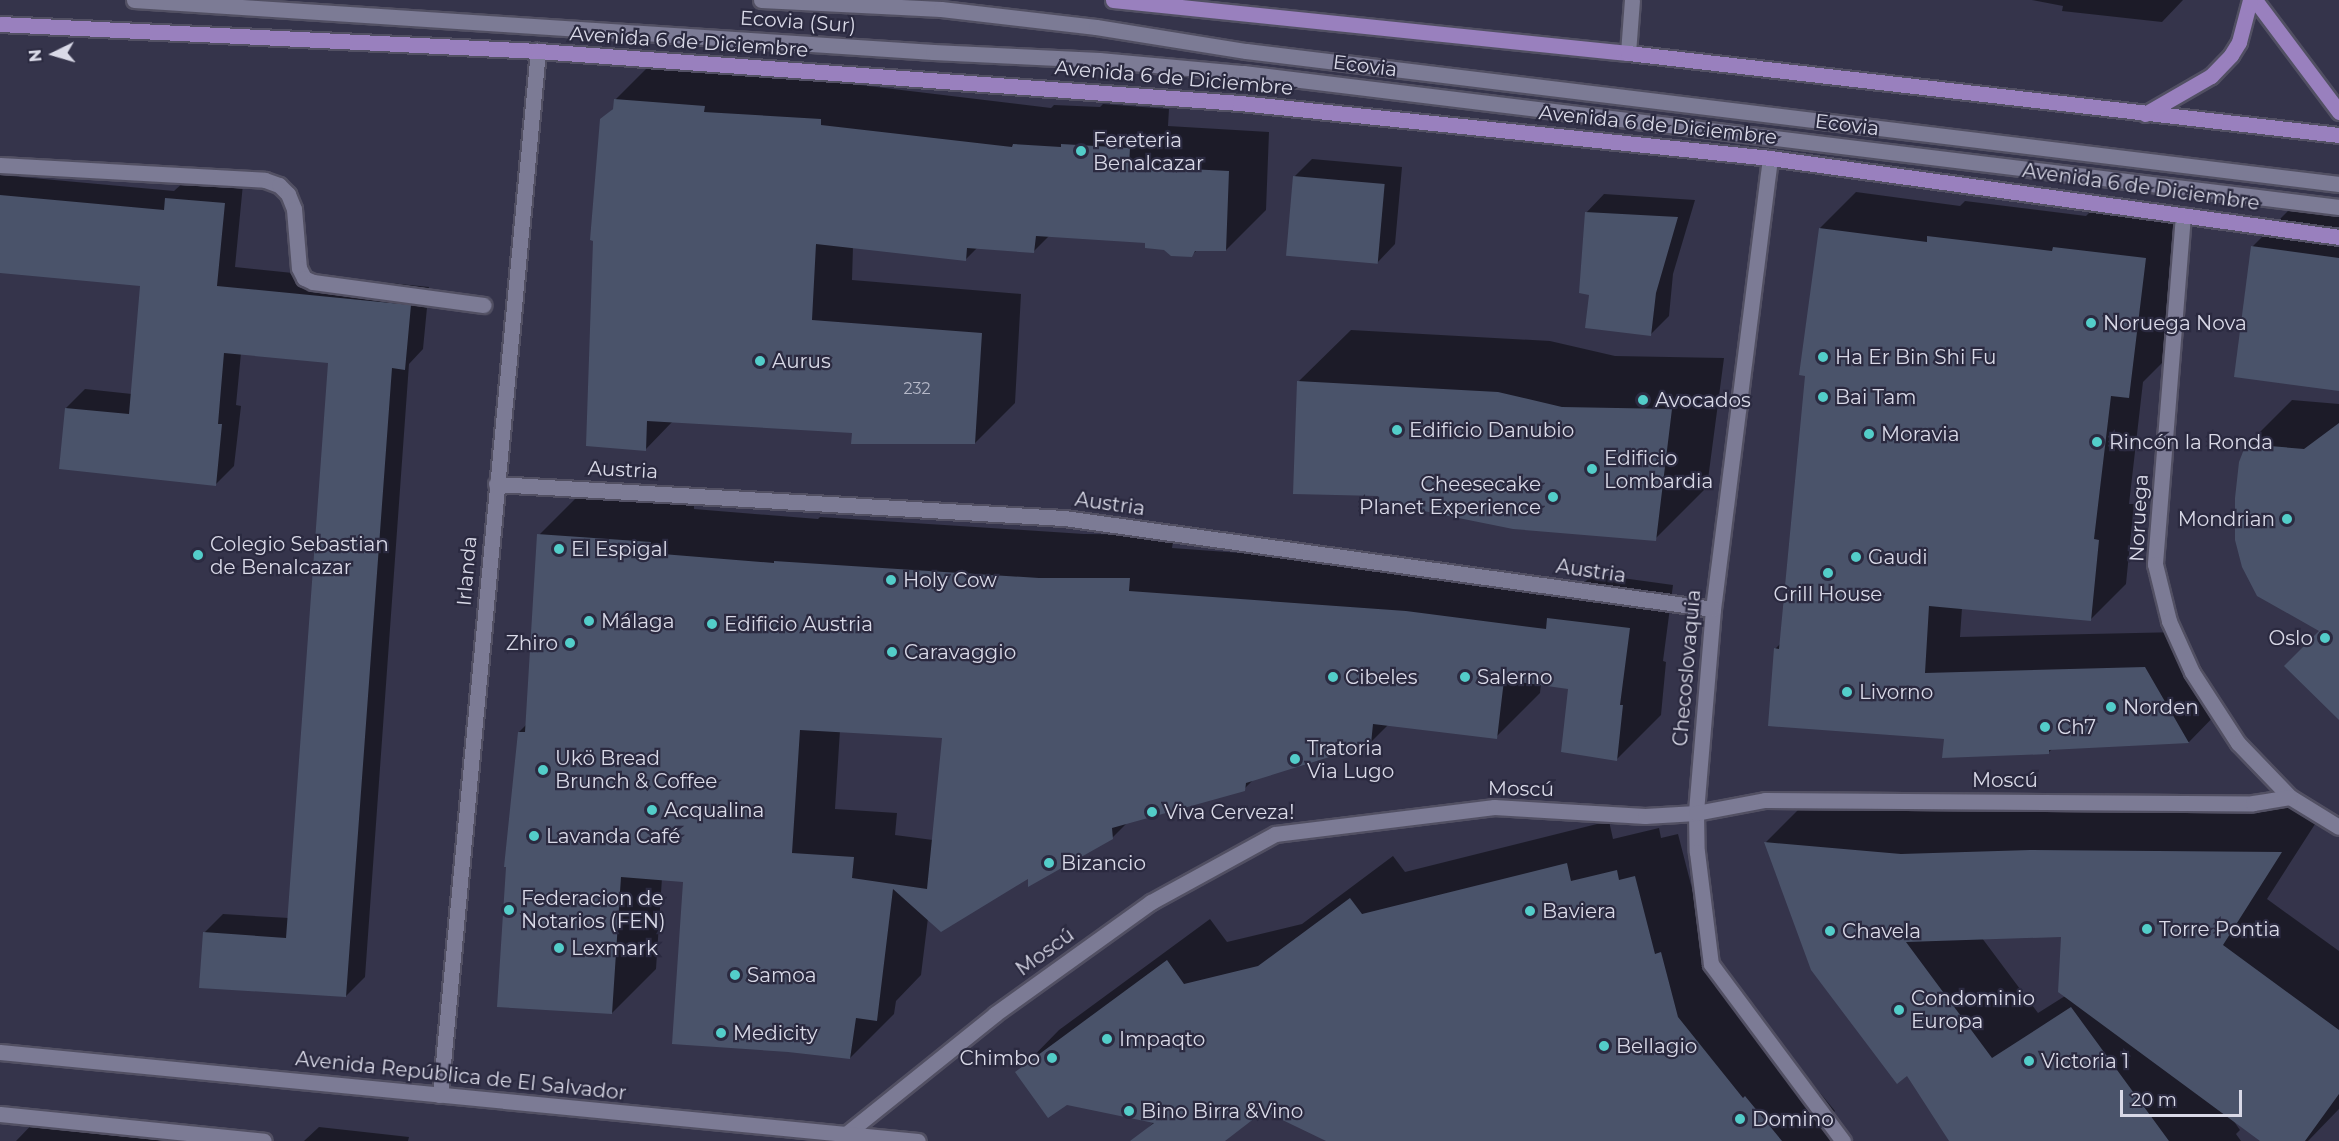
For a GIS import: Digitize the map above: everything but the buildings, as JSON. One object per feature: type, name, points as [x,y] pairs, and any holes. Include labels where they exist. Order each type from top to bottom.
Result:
[{"type":"main road","points":[[1113,0],[1628,53],[2339,135]]},
{"type":"main road","points":[[2145,114],[2211,76],[2231,55],[2239,42],[2250,0]]},
{"type":"main road","points":[[2255,0],[2339,112]]},
{"type":"main road","name":"Avenida 6 de Diciembre","points":[[0,24],[538,51],[1240,103],[1770,158],[2339,237]]},
{"type":"street","name":"Ecovia (Sur)","points":[[134,0],[933,52],[1099,60],[1243,73]]},
{"type":"street","name":"Ecovia","points":[[761,0],[940,9],[1096,27],[1246,51],[2339,184]]},
{"type":"street","points":[[1628,53],[1632,0]]},
{"type":"street","name":"Irlanda","points":[[440,1095],[538,51]]},
{"type":"street","name":"Ecovia","points":[[1243,73],[2339,207]]},
{"type":"street","name":"Checoslovaquia","points":[[1770,158],[1713,609],[1696,813],[1697,852],[1712,964],[1843,1141]]},
{"type":"street","points":[[0,165],[265,180],[279,185],[288,194],[294,209],[299,268],[304,278],[313,282],[483,305]]},
{"type":"street","name":"Noruega","points":[[2183,215],[2155,564],[2169,621],[2192,672],[2238,743],[2290,797],[2339,827]]},
{"type":"street","name":"Austria","points":[[496,484],[1064,518],[1713,609]]},
{"type":"street","name":"Moscú","points":[[844,1138],[995,1014],[1151,902],[1275,834],[1494,807],[1645,816],[1696,813],[1765,800],[2253,803],[2290,797]]},
{"type":"street","name":"Avenida República de El Salvador","points":[[0,1052],[440,1095],[844,1138],[918,1141]]},
{"type":"street","points":[[0,1114],[264,1141]]},
{"type":"place","name":"Fereteria Benalcazar","points":[[1081,151]]},
{"type":"place","name":"Noruega Nova","points":[[2091,323]]},
{"type":"place","name":"Ha Er Bin Shi Fu","points":[[1823,357]]},
{"type":"place","name":"Aurus","points":[[760,361]]},
{"type":"place","name":"Bai Tam","points":[[1823,397]]},
{"type":"place","name":"Avocados","points":[[1643,400]]},
{"type":"place","name":"Edificio Danubio","points":[[1397,430]]},
{"type":"place","name":"Moravia","points":[[1869,434]]},
{"type":"place","name":"Rincón la Ronda","points":[[2097,442]]},
{"type":"place","name":"Edificio Lombardia","points":[[1592,469]]},
{"type":"place","name":"Cheesecake Planet Experience","points":[[1553,497]]},
{"type":"place","name":"Mondrian","points":[[2287,519]]},
{"type":"place","name":"El Espigal","points":[[559,549]]},
{"type":"place","name":"Colegio Sebastian de Benalcazar","points":[[198,555]]},
{"type":"place","name":"Gaudi","points":[[1856,557]]},
{"type":"place","name":"Grill House","points":[[1828,573]]},
{"type":"place","name":"Holy Cow","points":[[891,580]]},
{"type":"place","name":"Málaga","points":[[589,621]]},
{"type":"place","name":"Edificio Austria","points":[[712,624]]},
{"type":"place","name":"Oslo","points":[[2325,638]]},
{"type":"place","name":"Zhiro","points":[[570,643]]},
{"type":"place","name":"Caravaggio","points":[[892,652]]},
{"type":"place","name":"Cibeles","points":[[1333,677]]},
{"type":"place","name":"Salerno","points":[[1465,677]]},
{"type":"place","name":"Livorno","points":[[1847,692]]},
{"type":"place","name":"Norden","points":[[2111,707]]},
{"type":"place","name":"Ch7","points":[[2045,727]]},
{"type":"place","name":"Tratoria Via Lugo","points":[[1295,759]]},
{"type":"place","name":"Ukö Bread Brunch & Coffee","points":[[543,770]]},
{"type":"place","name":"Acqualina","points":[[652,810]]},
{"type":"place","name":"Viva Cerveza!","points":[[1152,812]]},
{"type":"place","name":"Lavanda Café","points":[[534,836]]},
{"type":"place","name":"Bizancio","points":[[1049,863]]},
{"type":"place","name":"Federacion de Notarios (FEN)","points":[[509,910]]},
{"type":"place","name":"Baviera","points":[[1530,911]]},
{"type":"place","name":"Torre Pontia","points":[[2147,929]]},
{"type":"place","name":"Chavela","points":[[1830,931]]},
{"type":"place","name":"Lexmark","points":[[559,948]]},
{"type":"place","name":"Samoa","points":[[735,975]]},
{"type":"place","name":"Condominio Europa","points":[[1899,1010]]},
{"type":"place","name":"Medicity","points":[[721,1033]]},
{"type":"place","name":"Impaqto","points":[[1107,1039]]},
{"type":"place","name":"Bellagio","points":[[1604,1046]]},
{"type":"place","name":"Chimbo","points":[[1052,1058]]},
{"type":"place","name":"Victoria 1","points":[[2029,1061]]},
{"type":"place","name":"Bino Birra &Vino","points":[[1129,1111]]},
{"type":"place","name":"Domino","points":[[1740,1119]]}]
